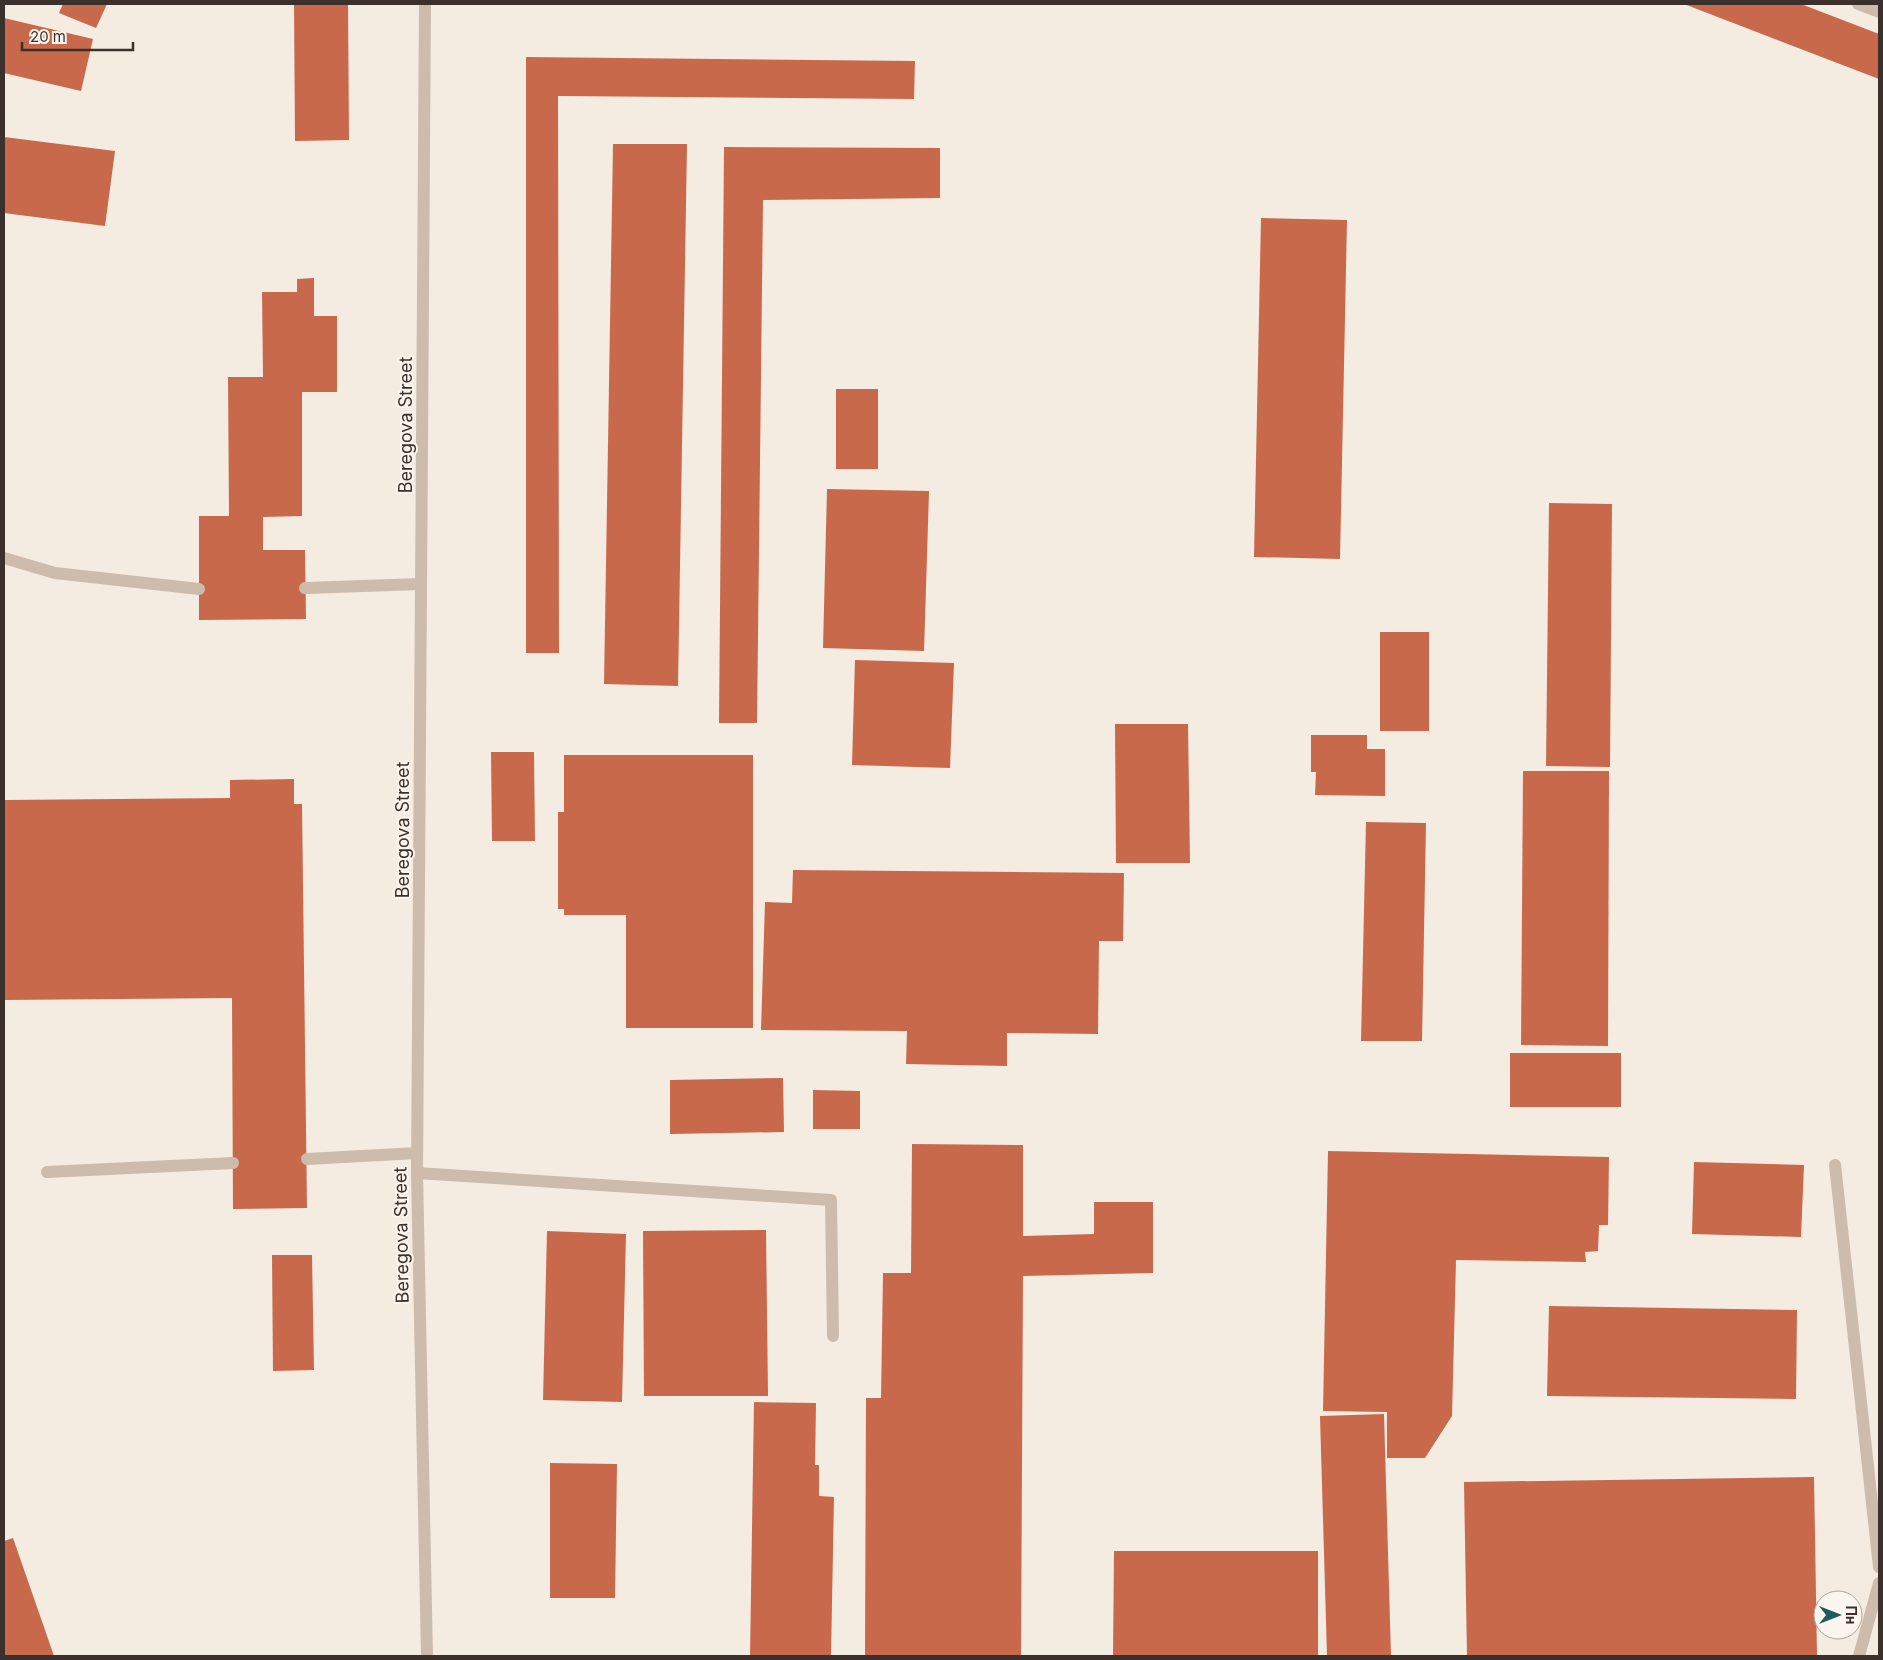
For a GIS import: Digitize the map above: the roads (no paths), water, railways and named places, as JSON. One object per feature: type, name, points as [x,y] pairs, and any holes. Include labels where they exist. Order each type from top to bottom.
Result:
[{"type":"street","name":"Beregova Street","points":[[425,4],[417,1173],[427,1656]]},
{"type":"street","points":[[1858,4],[1879,12]]},
{"type":"street","points":[[4,558],[55,573],[199,589]]},
{"type":"street","points":[[305,588],[421,584]]},
{"type":"street","points":[[306,1159],[417,1153]]},
{"type":"street","points":[[47,1172],[233,1163]]},
{"type":"street","points":[[1835,1165],[1879,1567]]},
{"type":"street","points":[[417,1173],[831,1200],[833,1336]]},
{"type":"street","points":[[1859,1656],[1879,1582]]}]
